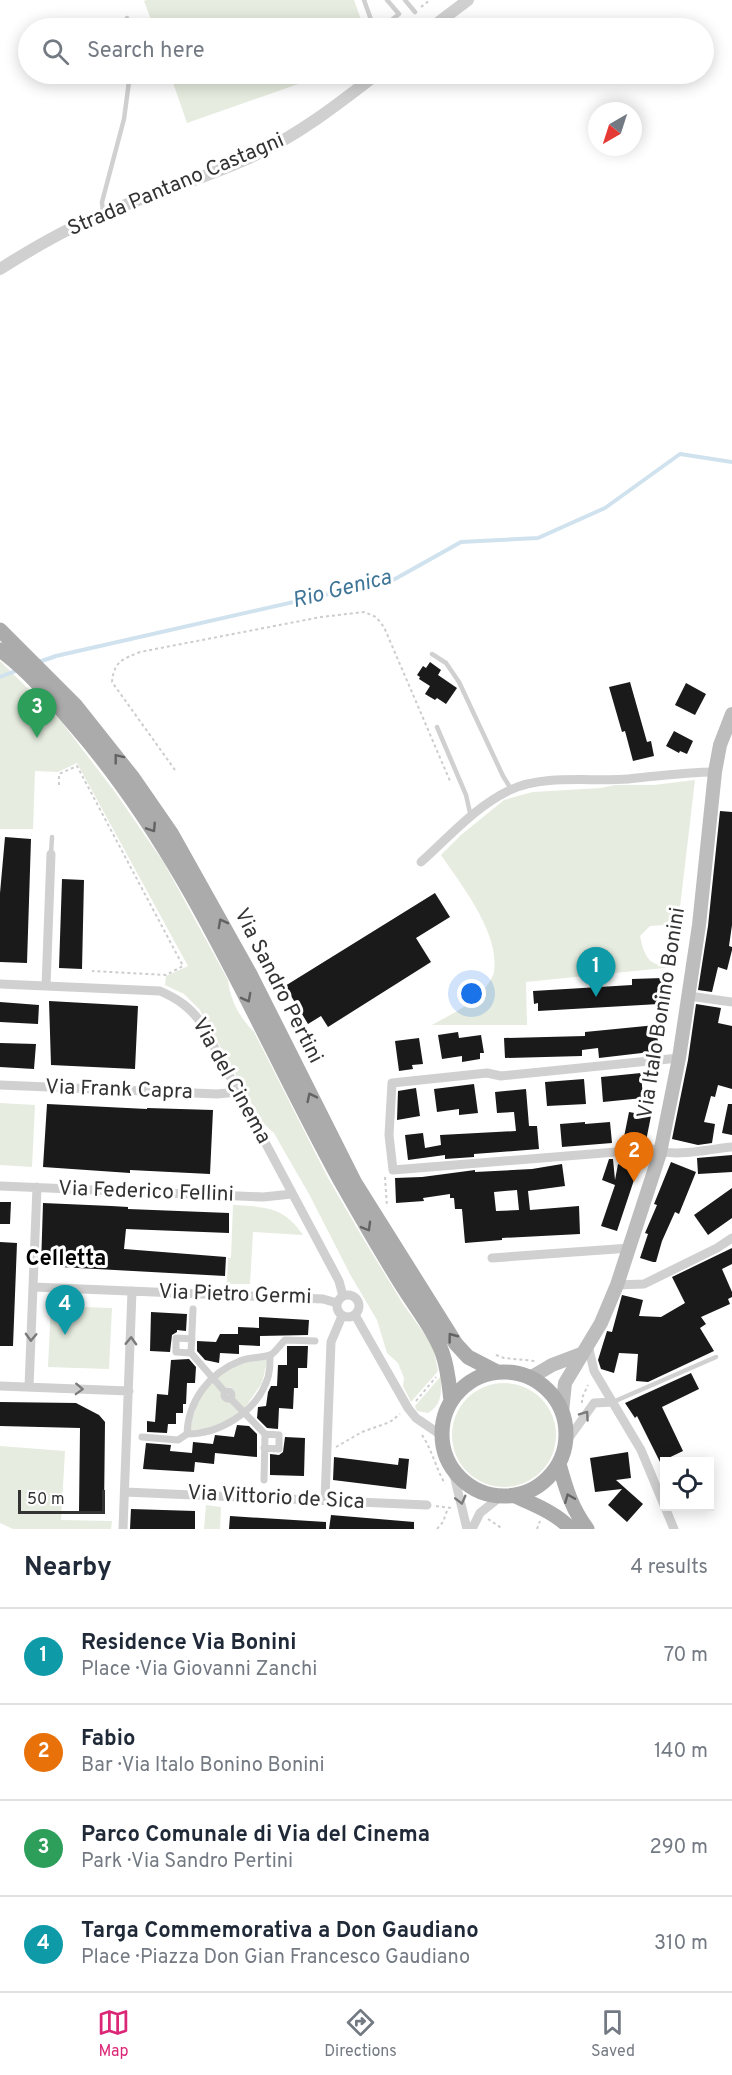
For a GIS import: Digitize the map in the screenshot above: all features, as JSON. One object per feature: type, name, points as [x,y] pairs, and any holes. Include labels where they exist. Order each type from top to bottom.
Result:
[{"type":"main road","name":"Via Sandro Pertini","points":[[0,630],[11,652],[105,740],[171,833],[251,976],[355,1183],[443,1326],[468,1357],[497,1372]]},
{"type":"main road","name":"Via Sandro Pertini","points":[[45,682],[119,778],[186,882],[340,1180],[441,1350],[447,1370],[451,1401]]},
{"type":"main road","name":"Via Italo Bonino Bonini","points":[[562,1412],[565,1383],[601,1323],[617,1285],[660,1153],[679,1058],[699,925],[715,772],[720,745],[732,714]]},
{"type":"main road","points":[[530,1378],[585,1349]]},
{"type":"main road","points":[[508,1496],[532,1490],[548,1479],[559,1464],[566,1442],[566,1427],[555,1398],[544,1386],[514,1373],[497,1372],[479,1377],[463,1387],[451,1401],[443,1417],[441,1435],[444,1454],[453,1471],[466,1484],[482,1493],[508,1496],[544,1509],[564,1521],[572,1529]]},
{"type":"main road","points":[[559,1464],[567,1494],[576,1514],[587,1529]]},
{"type":"street","points":[[444,18],[468,0]]},
{"type":"street","name":"Strada Pantano Castagni","points":[[0,269],[103,213],[252,156],[297,132],[364,84]]},
{"type":"street","points":[[421,862],[471,817],[511,789],[534,783],[715,772]]},
{"type":"street","points":[[46,986],[51,854]]},
{"type":"street","name":"Via del Cinema","points":[[0,984],[160,991],[178,999],[192,1010],[202,1024],[339,1281],[338,1310],[342,1316]]},
{"type":"street","points":[[688,996],[732,1002]]},
{"type":"street","points":[[679,1058],[501,1076],[487,1073],[392,1083],[390,1135],[393,1170],[652,1149],[660,1153],[671,1154],[732,1147]]},
{"type":"street","name":"Via Frank Capra","points":[[0,1085],[217,1094],[238,1092]]},
{"type":"street","name":"Via Federico Fellini","points":[[0,1186],[263,1197],[292,1194]]},
{"type":"street","points":[[29,1387],[37,1187]]},
{"type":"street","points":[[617,1285],[644,1284],[717,1248],[732,1238]]},
{"type":"street","points":[[492,1258],[630,1248]]},
{"type":"street","name":"Via Pietro Germi","points":[[33,1287],[340,1299]]},
{"type":"street","points":[[123,1529],[132,1291]]},
{"type":"street","name":"Via del Cinema","points":[[340,1299],[351,1295],[356,1299],[359,1306],[355,1315],[408,1408],[416,1418],[441,1435]]},
{"type":"street","points":[[193,1309],[191,1353],[265,1434],[279,1435],[279,1449],[264,1448]]},
{"type":"street","points":[[325,1500],[331,1342],[342,1316],[355,1315]]},
{"type":"street","points":[[191,1353],[176,1352],[176,1338],[192,1339]]},
{"type":"street","points":[[187,1434],[188,1422],[195,1401],[212,1378],[230,1365],[242,1360],[270,1355],[285,1340],[315,1341]]},
{"type":"street","points":[[585,1349],[594,1371],[641,1450],[674,1529]]},
{"type":"street","points":[[142,1437],[178,1440],[187,1434],[215,1430],[244,1412],[266,1385],[270,1371],[270,1355]]},
{"type":"street","points":[[0,1386],[129,1391]]},
{"type":"street","points":[[566,1442],[594,1403],[613,1402]]},
{"type":"street","points":[[264,1480],[265,1434]]},
{"type":"street","points":[[453,1471],[467,1529]]},
{"type":"street","name":"Via Vittorio de Sica","points":[[125,1492],[427,1505]]},
{"type":"street","points":[[472,1529],[480,1514],[508,1496]]},
{"type":"lane","points":[[364,0],[370,18]]},
{"type":"lane","points":[[387,0],[399,14],[394,18]]},
{"type":"lane","points":[[405,0],[415,12]]},
{"type":"lane","points":[[103,213],[102,202],[124,118],[129,84]]},
{"type":"lane","points":[[432,654],[446,663],[459,682],[511,789]]},
{"type":"lane","points":[[437,727],[466,795],[471,817]]},
{"type":"lane","points":[[51,854],[52,837]]},
{"type":"lane","points":[[613,1402],[716,1357]]},
{"type":"path","points":[[415,12],[430,0]]},
{"type":"path","points":[[175,770],[117,692],[112,681],[113,669],[122,660],[140,652],[163,647],[321,617],[364,612],[376,618],[384,627],[453,789]]},
{"type":"path","points":[[59,784],[59,774],[77,766],[183,966],[166,975],[92,971]]},
{"type":"path","points":[[387,1208],[385,1175],[393,1170]]},
{"type":"path","points":[[495,1355],[504,1358],[542,1361]]},
{"type":"path","points":[[413,1405],[439,1372]]},
{"type":"path","points":[[583,1409],[582,1398],[588,1385]]},
{"type":"path","points":[[327,1452],[362,1432],[390,1422],[401,1413],[405,1418]]},
{"type":"path","points":[[422,1434],[448,1490]]},
{"type":"path","points":[[427,1505],[456,1508]]},
{"type":"path","points":[[437,1529],[443,1522],[448,1508]]},
{"type":"path","points":[[488,1519],[503,1529]]},
{"type":"path","points":[[537,1529],[541,1519]]},
{"type":"shaded area","points":[[354,0],[360,18],[150,18],[144,1]]},
{"type":"shaded area","points":[[173,84],[298,84],[187,123]]},
{"type":"shaded area","points":[[0,661],[60,720],[115,792],[164,863],[228,980],[236,1008],[254,1032],[328,1178],[403,1304],[433,1346],[438,1371],[411,1402],[403,1386],[404,1378],[398,1363],[387,1353],[377,1320],[274,1133],[261,1121],[200,1010],[184,994],[165,985],[166,976],[188,966],[77,763],[58,772],[35,771],[33,829],[0,829]]},
{"type":"shaded area","points":[[695,780],[678,924],[650,926],[640,936],[644,951],[650,960],[659,965],[674,967],[526,982],[527,1025],[432,1025],[476,998],[487,986],[494,972],[491,942],[478,910],[441,855],[461,835],[504,800],[533,792],[615,785],[654,785]]},
{"type":"shaded area","points":[[0,1103],[35,1105],[32,1167],[0,1165]]},
{"type":"shaded area","points":[[233,1205],[264,1208],[281,1213],[296,1225],[303,1235],[253,1232],[250,1284],[227,1284],[228,1258],[231,1258]]},
{"type":"shaded area","points":[[51,1306],[112,1308],[109,1369],[48,1367]]},
{"type":"shaded area","points":[[268,1357],[262,1383],[244,1409],[233,1398],[233,1391],[230,1387],[225,1388],[215,1378],[235,1365]]},
{"type":"shaded area","points":[[441,1376],[440,1397],[436,1406],[428,1413],[417,1411],[415,1406]]},
{"type":"shaded area","points":[[212,1381],[223,1391],[222,1399],[231,1401],[241,1412],[215,1428],[189,1431],[199,1397]]},
{"type":"shaded area","points":[[504,1383],[524,1387],[541,1398],[552,1415],[556,1435],[552,1455],[541,1472],[524,1483],[504,1487],[484,1483],[467,1472],[456,1455],[452,1435],[456,1415],[467,1398],[484,1387]]},
{"type":"shaded area","points":[[0,1446],[65,1451],[61,1520],[112,1521],[111,1529],[13,1529],[0,1523]]},
{"type":"shaded area","points":[[206,1505],[221,1507],[220,1529],[204,1529]]},
{"type":"building","points":[[430,662],[441,670],[438,675],[457,688],[446,704],[425,694],[430,686],[417,675],[423,666],[426,668]]},
{"type":"building","points":[[630,682],[647,742],[651,741],[654,756],[633,761],[609,687]]},
{"type":"building","points":[[686,683],[706,694],[695,715],[675,705]]},
{"type":"building","points":[[674,731],[693,741],[687,754],[680,751],[679,753],[666,746]]},
{"type":"building","points":[[720,811],[732,812],[732,925],[729,946],[732,950],[727,970],[718,967],[712,992],[698,990],[708,926]]},
{"type":"building","points":[[5,837],[31,839],[27,963],[0,962],[0,893]]},
{"type":"building","points":[[62,879],[84,880],[82,969],[59,968]]},
{"type":"building","points":[[435,893],[450,917],[416,938],[431,962],[328,1027],[321,1016],[308,1024],[285,986]]},
{"type":"building","points":[[663,978],[663,990],[658,990],[659,1004],[538,1011],[538,1003],[534,1004],[533,991],[632,985],[632,979]]},
{"type":"building","points":[[49,1001],[138,1006],[135,1069],[51,1065]]},
{"type":"building","points":[[0,1002],[39,1005],[38,1024],[0,1022]]},
{"type":"building","points":[[696,1004],[721,1008],[718,1023],[732,1026],[732,1089],[718,1085],[715,1097],[711,1096],[704,1122],[715,1124],[712,1143],[698,1145],[672,1139],[688,1060]]},
{"type":"building","points":[[656,1025],[659,1051],[599,1058],[598,1048],[582,1050],[582,1056],[505,1058],[504,1038],[585,1036],[585,1032]]},
{"type":"building","points":[[458,1032],[459,1038],[481,1035],[484,1053],[480,1053],[480,1059],[462,1062],[462,1056],[442,1059],[438,1035]]},
{"type":"building","points":[[419,1038],[423,1064],[412,1065],[413,1069],[399,1071],[395,1041]]},
{"type":"building","points":[[0,1043],[36,1044],[34,1069],[0,1067]]},
{"type":"building","points":[[641,1073],[643,1098],[603,1102],[601,1077]]},
{"type":"building","points":[[584,1079],[586,1104],[547,1106],[545,1082]]},
{"type":"building","points":[[474,1084],[478,1113],[459,1115],[459,1109],[437,1112],[434,1089]]},
{"type":"building","points":[[416,1088],[420,1116],[397,1120],[398,1091]]},
{"type":"building","points":[[526,1089],[529,1126],[537,1126],[539,1149],[474,1154],[474,1157],[445,1159],[445,1155],[408,1160],[405,1135],[423,1133],[425,1148],[441,1145],[440,1135],[516,1131],[514,1112],[497,1113],[495,1092]]},
{"type":"building","points":[[47,1104],[213,1110],[210,1174],[130,1170],[130,1173],[43,1167]]},
{"type":"building","points":[[728,1104],[732,1104],[732,1135],[722,1133]]},
{"type":"building","points":[[629,1112],[651,1116],[646,1141],[624,1137]]},
{"type":"building","points":[[585,1122],[585,1124],[610,1122],[612,1143],[562,1147],[560,1124]]},
{"type":"building","points":[[732,1155],[732,1172],[698,1174],[697,1158]]},
{"type":"building","points":[[609,1159],[613,1159],[615,1180],[618,1164],[637,1171],[617,1231],[601,1226],[615,1185],[602,1180]]},
{"type":"building","points":[[671,1162],[696,1172],[679,1214],[675,1212],[662,1241],[656,1262],[653,1262],[640,1258],[648,1234],[645,1233],[657,1205],[654,1204]]},
{"type":"building","points":[[562,1164],[565,1186],[528,1191],[530,1210],[579,1206],[580,1234],[502,1238],[502,1240],[465,1243],[462,1209],[455,1209],[454,1198],[450,1198],[450,1194],[423,1198],[424,1201],[396,1203],[395,1178],[475,1170],[475,1172],[532,1169]],"holes":[[[517,1190],[519,1210],[496,1211],[494,1192]]]},
{"type":"building","points":[[732,1188],[732,1218],[708,1235],[694,1215]]},
{"type":"building","points":[[0,1202],[11,1202],[10,1224],[0,1224]]},
{"type":"building","points":[[43,1203],[229,1213],[229,1233],[126,1229],[124,1249],[226,1257],[225,1276],[41,1266]]},
{"type":"building","points":[[0,1242],[17,1243],[13,1346],[0,1346]]},
{"type":"building","points":[[732,1248],[732,1264],[722,1269],[732,1292],[732,1297],[728,1299],[730,1304],[701,1317],[706,1324],[700,1328],[714,1351],[648,1382],[636,1381],[638,1354],[619,1353],[614,1373],[601,1369],[598,1360],[607,1331],[612,1332],[622,1295],[643,1300],[639,1316],[661,1317],[685,1303],[672,1277]]},
{"type":"building","points":[[151,1312],[187,1314],[186,1331],[177,1330],[172,1335],[170,1352],[150,1351]]},
{"type":"building","points":[[259,1317],[309,1320],[308,1335],[260,1336],[260,1346],[239,1345],[239,1354],[220,1353],[219,1363],[205,1360],[197,1351],[197,1341],[216,1342],[220,1334],[238,1334],[238,1327],[259,1328]]},
{"type":"building","points":[[287,1346],[308,1346],[307,1368],[298,1368],[298,1388],[294,1388],[293,1409],[279,1408],[278,1429],[267,1428],[257,1418],[258,1407],[266,1406],[271,1386],[277,1386],[278,1365],[287,1365]]},
{"type":"building","points":[[189,1359],[196,1367],[195,1383],[187,1383],[183,1413],[176,1413],[176,1424],[168,1424],[167,1433],[147,1432],[147,1421],[155,1422],[157,1394],[168,1395],[171,1360]]},
{"type":"building","points":[[691,1373],[699,1389],[662,1407],[683,1451],[670,1457],[660,1457],[660,1462],[637,1416],[635,1418],[625,1403]]},
{"type":"building","points":[[0,1402],[76,1403],[99,1415],[105,1422],[104,1511],[79,1511],[80,1428],[0,1426]]},
{"type":"building","points":[[237,1425],[249,1426],[257,1434],[257,1457],[215,1453],[214,1464],[195,1462],[194,1472],[143,1469],[146,1443],[171,1445],[170,1451],[192,1453],[193,1442],[213,1444],[215,1435],[234,1437]]},
{"type":"building","points":[[285,1437],[305,1438],[304,1476],[270,1475],[270,1454],[279,1455],[283,1452]]},
{"type":"building","points":[[628,1452],[631,1478],[616,1480],[643,1504],[627,1522],[608,1505],[622,1489],[595,1492],[590,1458]]},
{"type":"building","points":[[334,1457],[398,1465],[399,1458],[409,1459],[406,1489],[333,1480]]},
{"type":"building","points":[[131,1509],[195,1511],[195,1529],[130,1529]]},
{"type":"building","points":[[331,1515],[414,1522],[414,1529],[329,1529]]},
{"type":"building","points":[[230,1516],[326,1522],[326,1529],[229,1529]]},
{"type":"waterway","name":"Rio Genica","points":[[39,662],[56,656],[395,579],[461,542],[538,538],[605,508],[680,454],[732,462]]},
{"type":"waterway","name":"Rio Genica","points":[[0,677],[18,670]]},
{"type":"place","name":"Parco Comunale di Via del Cinema","points":[[37,738]]},
{"type":"place","name":"Residence Via Bonini","points":[[596,997]]},
{"type":"place","name":"Fabio","points":[[634,1182]]},
{"type":"place","name":"Targa Commemorativa a Don Gaudiano","points":[[65,1335]]},
{"type":"district","name":"Celletta","points":[[66,1259]]}]
